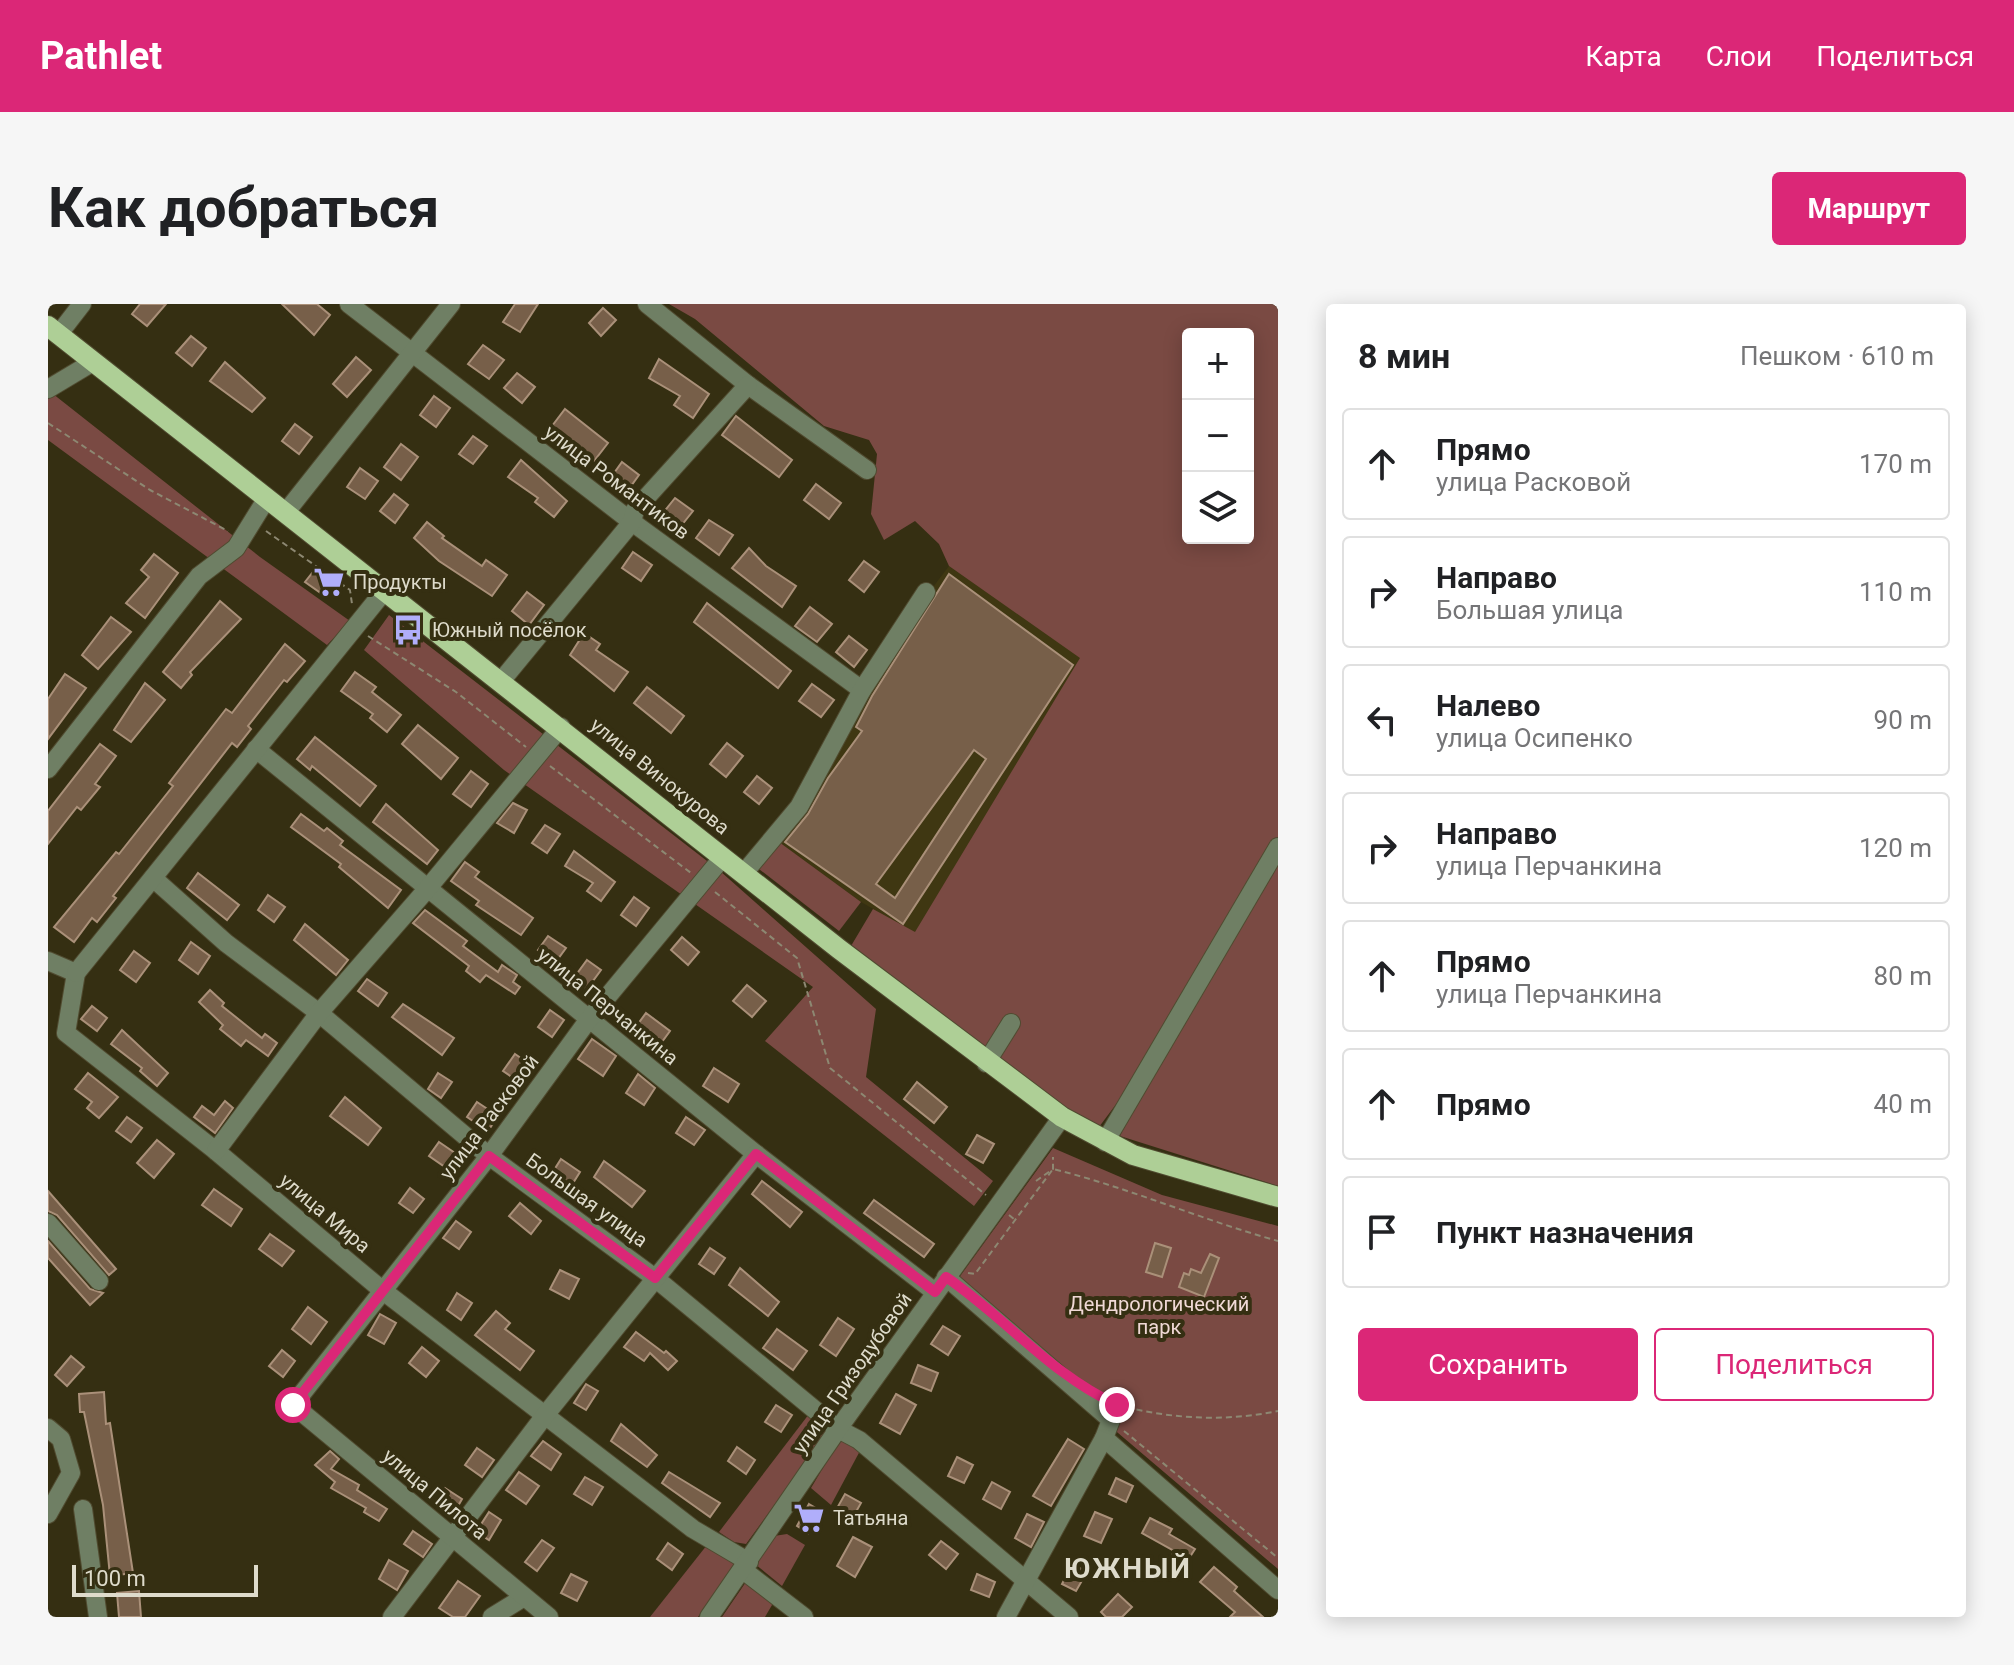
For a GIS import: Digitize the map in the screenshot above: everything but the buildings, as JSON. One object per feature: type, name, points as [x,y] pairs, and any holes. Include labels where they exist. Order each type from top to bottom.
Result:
[{"type":"main road","name":"улица Винокурова","points":[[53,330],[986,1063],[1062,1117],[1105,1142],[1160,1165],[1278,1197]]},
{"type":"street","points":[[53,330],[82,304]]},
{"type":"street","name":"улица Романтиков","points":[[349,304],[632,522],[862,690]]},
{"type":"street","points":[[286,512],[451,304]]},
{"type":"street","points":[[647,304],[748,385],[867,470]]},
{"type":"street","points":[[48,389],[93,362]]},
{"type":"street","points":[[502,680],[632,522],[635,510],[748,385]]},
{"type":"street","points":[[48,769],[199,576],[236,548],[267,498]]},
{"type":"street","points":[[48,961],[76,973],[385,590]]},
{"type":"street","points":[[744,873],[799,807],[862,690],[926,592]]},
{"type":"street","points":[[216,1151],[319,1013],[428,888],[561,727]]},
{"type":"street","name":"улица Перчанкина","points":[[256,749],[756,1154],[944,1280],[1114,1412]]},
{"type":"street","points":[[1105,1142],[1278,847]]},
{"type":"street","name":"улица Расковой","points":[[293,1405],[489,1156],[589,1019],[723,857]]},
{"type":"street","name":"Большая улица","points":[[153,878],[226,943],[319,1013],[489,1156],[655,1278],[838,1429],[859,1440],[1069,1617]]},
{"type":"street","name":"улица Мира","points":[[76,973],[66,1033],[216,1151],[382,1290],[693,1529],[746,1566],[804,1617]]},
{"type":"street","points":[[986,1063],[1011,1023]]},
{"type":"street","name":"улица Гризодубовой","points":[[709,1617],[838,1429],[1062,1117]]},
{"type":"street","points":[[392,1617],[546,1414],[756,1154]]},
{"type":"street","points":[[48,1223],[99,1281]]},
{"type":"street","name":"улица Пилота","points":[[293,1405],[549,1617]]},
{"type":"street","points":[[1006,1617],[1104,1438],[1114,1412]]},
{"type":"street","points":[[48,1428],[61,1439],[71,1473],[48,1514]]},
{"type":"street","points":[[1104,1438],[1278,1590]]},
{"type":"street","points":[[83,1509],[98,1617]]},
{"type":"street","points":[[492,1617],[524,1597]]},
{"type":"path","points":[[48,423],[150,490],[227,532],[252,522],[350,590],[355,627],[409,665],[456,692],[797,958],[830,1068],[1015,1220]]},
{"type":"path","points":[[944,1280],[975,1274],[1053,1169],[1107,1182],[1213,1223],[1278,1241]]},
{"type":"path","points":[[1114,1412],[1242,1418],[1278,1411]]},
{"type":"path","points":[[1114,1412],[1278,1558]]},
{"type":"shaded area","points":[[949,566],[1081,658],[915,933],[861,902],[779,842],[927,595]]},
{"type":"green space","points":[[669,304],[1278,304],[1278,1186],[1120,1136],[1132,1108],[1120,1099],[1099,1127],[1092,1127],[986,1053],[851,946],[873,909],[915,932],[1080,658],[949,566],[939,544],[915,521],[884,540],[871,514],[877,454],[869,440],[824,426],[695,319]]},
{"type":"green space","points":[[48,390],[260,557],[350,621],[327,645],[48,440]]},
{"type":"green space","points":[[389,615],[720,871],[876,1009],[866,1077],[993,1181],[974,1206],[765,1041],[813,987],[504,770],[364,650]]},
{"type":"green space","points":[[779,842],[861,902],[839,931],[759,869]]},
{"type":"green space","name":"Дендрологический парк","points":[[1053,1148],[1162,1195],[1278,1226],[1278,1569],[950,1290]]},
{"type":"green space","points":[[809,1414],[828,1426],[827,1433],[746,1544],[734,1542],[719,1532]]},
{"type":"green space","points":[[840,1439],[861,1449],[831,1505],[811,1488]]},
{"type":"green space","points":[[787,1534],[805,1545],[782,1586],[755,1564],[774,1536]]},
{"type":"green space","points":[[707,1545],[735,1564],[698,1617],[650,1617]]},
{"type":"green space","points":[[748,1579],[770,1595],[772,1605],[765,1617],[722,1617]]},
{"type":"place","name":"Продукты","points":[[329,582]]},
{"type":"place","name":"Южный посёлок","points":[[408,630]]},
{"type":"place","name":"Татьяна","points":[[809,1518]]},
{"type":"district","name":"ЮЖНЫЙ","points":[[1128,1568]]},
{"type":"route","points":[[293,1405],[489,1156],[655,1278],[756,1154],[935,1292],[946,1277],[1051,1366],[1091,1393],[1117,1405]]}]
